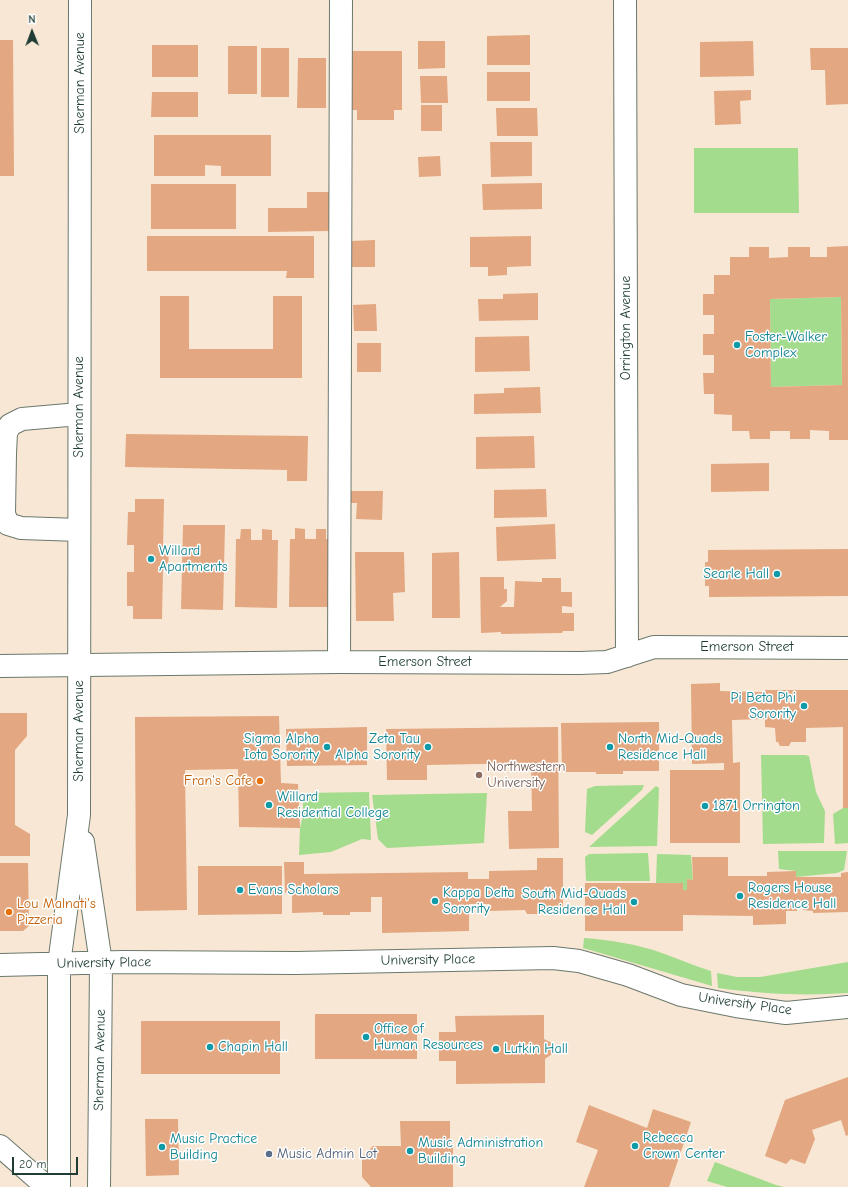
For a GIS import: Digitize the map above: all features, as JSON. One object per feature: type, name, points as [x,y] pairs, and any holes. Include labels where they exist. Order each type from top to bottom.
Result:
[{"type":"street","name":"Sherman Avenue","points":[[59,1187],[59,964],[79,815],[80,0]]},
{"type":"street","points":[[339,662],[341,0]]},
{"type":"street","name":"Orrington Avenue","points":[[625,0],[627,656]]},
{"type":"street","points":[[79,414],[22,419],[10,425],[6,433],[4,453],[4,514],[8,524],[21,528],[79,530]]},
{"type":"street","name":"Emerson Street","points":[[0,666],[339,662],[577,663],[607,662],[654,647],[848,648]]},
{"type":"street","name":"Sherman Avenue","points":[[79,815],[101,963],[99,1187]]},
{"type":"street","name":"University Place","points":[[0,964],[123,962],[296,963],[553,958],[579,961],[628,975],[681,994],[736,1006],[786,1012],[848,1007]]},
{"type":"street","points":[[0,1146],[47,1187]]},
{"type":"green space","points":[[694,148],[798,148],[799,213],[694,213]]},
{"type":"green space","points":[[841,297],[842,385],[771,387],[770,299]]},
{"type":"green space","points":[[761,755],[809,756],[816,792],[825,811],[824,843],[763,844]]},
{"type":"green space","points":[[644,785],[642,790],[592,835],[585,832],[587,789],[595,786]]},
{"type":"green space","points":[[656,786],[659,788],[657,846],[589,847]]},
{"type":"green space","points":[[369,792],[371,840],[362,839],[331,852],[299,855],[300,828],[303,815],[303,793]]},
{"type":"green space","points":[[487,793],[484,843],[387,848],[378,839],[372,795]]},
{"type":"green space","points":[[843,808],[848,808],[848,843],[835,844],[833,814]]},
{"type":"green space","points":[[778,851],[847,851],[844,870],[837,873],[796,877],[796,871],[779,869]]},
{"type":"green space","points":[[648,853],[650,881],[586,881],[585,857],[589,854]]},
{"type":"green space","points":[[657,854],[691,855],[693,880],[687,879],[687,890],[683,890],[682,883],[656,883]]},
{"type":"green space","points":[[584,938],[614,941],[643,947],[711,971],[712,986],[583,948]]},
{"type":"green space","points":[[848,962],[848,993],[783,994],[718,988],[717,973],[737,977],[760,977]]},
{"type":"green space","points":[[715,1162],[784,1187],[727,1187],[707,1181]]},
{"type":"building","points":[[530,35],[530,65],[487,65],[487,36]]},
{"type":"building","points":[[0,40],[13,40],[14,176],[0,176]]},
{"type":"building","points":[[418,41],[445,41],[445,68],[418,69]]},
{"type":"building","points":[[753,41],[754,76],[700,77],[700,42]]},
{"type":"building","points":[[152,45],[198,45],[198,77],[152,77]]},
{"type":"building","points":[[228,46],[257,46],[257,94],[228,94]]},
{"type":"building","points":[[261,48],[289,48],[289,97],[261,97]]},
{"type":"building","points":[[810,48],[848,48],[848,104],[826,105],[825,70],[811,70]]},
{"type":"building","points":[[351,51],[402,51],[402,110],[394,110],[394,120],[357,120],[357,110],[351,110]]},
{"type":"building","points":[[298,58],[326,58],[326,108],[297,108]]},
{"type":"building","points":[[487,72],[530,72],[530,101],[487,101]]},
{"type":"building","points":[[420,76],[447,76],[448,103],[421,103]]},
{"type":"building","points":[[751,90],[751,100],[740,101],[741,124],[715,125],[714,91]]},
{"type":"building","points":[[152,92],[198,92],[198,117],[151,117]]},
{"type":"building","points":[[421,105],[442,105],[442,131],[421,131]]},
{"type":"building","points":[[496,108],[537,108],[538,136],[497,136]]},
{"type":"building","points":[[154,135],[271,135],[271,176],[221,176],[221,166],[205,165],[205,176],[154,176]]},
{"type":"building","points":[[490,142],[532,142],[532,176],[491,177]]},
{"type":"building","points":[[440,156],[441,176],[419,177],[418,157]]},
{"type":"building","points":[[542,183],[542,209],[483,210],[482,184]]},
{"type":"building","points":[[151,184],[236,184],[236,229],[151,229]]},
{"type":"building","points":[[307,192],[329,192],[329,231],[268,232],[268,208],[307,208]]},
{"type":"building","points":[[147,236],[314,236],[314,278],[286,278],[287,271],[147,271]]},
{"type":"building","points":[[531,236],[531,266],[507,267],[507,275],[488,276],[488,267],[470,267],[470,237]]},
{"type":"building","points":[[375,240],[375,267],[352,267],[351,241]]},
{"type":"building","name":"Foster-Walker Complex","points":[[848,246],[848,440],[829,440],[829,431],[810,430],[810,439],[790,439],[790,431],[770,431],[770,439],[750,439],[749,431],[732,431],[732,415],[714,414],[714,394],[704,394],[703,373],[714,373],[714,355],[703,355],[703,334],[714,334],[714,315],[703,315],[703,294],[714,294],[714,275],[730,275],[730,257],[749,257],[749,247],[769,247],[769,258],[788,257],[788,247],[810,247],[810,257],[827,257],[827,247]],"holes":[[[841,297],[842,385],[771,387],[770,299]]]},
{"type":"building","points":[[538,293],[538,320],[479,321],[478,299],[503,299],[503,294]]},
{"type":"building","points":[[160,296],[189,296],[189,349],[273,349],[273,296],[302,296],[302,378],[160,378]]},
{"type":"building","points":[[376,304],[377,331],[354,331],[353,305]]},
{"type":"building","points":[[529,336],[530,371],[475,372],[475,337]]},
{"type":"building","points":[[357,343],[381,343],[381,372],[357,372]]},
{"type":"building","points":[[540,387],[541,413],[474,414],[474,394],[504,393],[504,388]]},
{"type":"building","points":[[126,434],[308,436],[307,481],[287,481],[287,470],[125,467]]},
{"type":"building","points":[[534,436],[535,468],[476,469],[476,437]]},
{"type":"building","points":[[769,463],[769,491],[711,492],[711,464]]},
{"type":"building","points":[[546,489],[547,517],[494,518],[494,490]]},
{"type":"building","points":[[350,491],[383,491],[382,520],[356,519],[357,503],[350,503]]},
{"type":"building","name":"Willard Apartments","points":[[135,499],[164,499],[163,548],[169,548],[168,570],[163,570],[162,619],[133,619],[133,606],[127,606],[127,572],[134,572],[134,545],[127,545],[128,512],[135,512]]},
{"type":"building","points":[[555,524],[556,559],[497,561],[496,527]]},
{"type":"building","points":[[183,525],[225,525],[223,610],[181,609]]},
{"type":"building","points":[[295,528],[305,529],[305,539],[316,539],[316,529],[326,529],[326,539],[332,539],[331,607],[289,607],[290,539],[295,539]]},
{"type":"building","points":[[241,529],[251,529],[251,540],[262,540],[262,529],[272,530],[272,540],[278,540],[277,608],[235,607],[236,539],[240,539]]},
{"type":"building","name":"Searle Hall","points":[[848,549],[848,596],[709,597],[709,586],[705,586],[705,562],[708,562],[708,550]]},
{"type":"building","points":[[355,552],[404,552],[405,592],[393,593],[394,621],[356,621]]},
{"type":"building","points":[[459,552],[460,618],[432,618],[432,553]]},
{"type":"building","points":[[480,577],[504,577],[504,589],[507,589],[507,601],[500,607],[514,607],[515,581],[542,582],[542,578],[561,578],[561,592],[572,592],[572,607],[562,606],[562,613],[574,613],[574,631],[563,631],[562,633],[481,633]]},
{"type":"building","points":[[720,683],[720,691],[765,692],[765,690],[848,690],[848,808],[843,808],[843,727],[806,728],[806,742],[791,742],[789,746],[780,746],[778,742],[776,742],[775,728],[765,727],[765,719],[732,720],[733,763],[740,762],[740,843],[670,843],[670,770],[724,770],[724,763],[692,764],[691,684]]},
{"type":"building","points":[[0,713],[27,713],[27,736],[15,750],[15,825],[30,834],[30,856],[0,856]]},
{"type":"building","name":"Willard Residential College","points":[[279,716],[281,783],[298,784],[300,828],[239,827],[238,769],[185,770],[187,910],[136,911],[135,717]]},
{"type":"building","name":"North Mid-Quads Residence Hall","points":[[659,722],[659,771],[623,771],[623,774],[562,772],[561,723]]},
{"type":"building","name":"Sigma Alpha Iota Sorority","points":[[367,727],[367,765],[287,766],[286,729]]},
{"type":"building","points":[[558,727],[559,848],[509,849],[508,811],[532,811],[531,763],[427,765],[427,780],[387,780],[386,729]]},
{"type":"building","points":[[692,857],[728,857],[728,876],[767,876],[767,872],[796,871],[796,877],[841,877],[841,873],[848,872],[848,912],[813,913],[813,911],[803,910],[803,903],[797,903],[797,911],[786,911],[786,924],[753,925],[753,916],[683,915],[683,931],[585,931],[585,883],[683,883],[683,890],[687,890],[687,879],[693,880]]},
{"type":"building","points":[[537,858],[563,858],[563,910],[541,910],[538,914],[527,914],[525,910],[489,911],[489,904],[469,904],[469,931],[382,933],[382,897],[371,897],[371,912],[350,912],[350,915],[323,915],[323,912],[292,913],[292,893],[285,893],[284,862],[304,862],[304,874],[468,872],[468,879],[489,879],[489,871],[537,870]]},
{"type":"building","points":[[0,863],[28,863],[29,926],[23,931],[0,931]]},
{"type":"building","name":"Evans Scholars","points":[[198,866],[282,866],[282,914],[198,915]]},
{"type":"building","name":"Office of Human Resources","points":[[315,1014],[417,1014],[417,1059],[315,1059]]},
{"type":"building","name":"Lutkin Hall","points":[[544,1015],[544,1039],[552,1043],[552,1054],[545,1059],[545,1083],[456,1084],[456,1061],[439,1061],[439,1032],[456,1032],[455,1016]]},
{"type":"building","name":"Chapin Hall","points":[[141,1021],[280,1021],[280,1074],[141,1074]]},
{"type":"building","points":[[848,1077],[848,1135],[846,1136],[841,1120],[812,1130],[815,1139],[805,1164],[791,1159],[786,1164],[765,1156],[785,1100]]},
{"type":"building","name":"Rebecca Crown Center","points":[[589,1105],[647,1128],[653,1109],[691,1122],[669,1187],[584,1187],[598,1150],[576,1142]]},
{"type":"building","name":"Music Practice Building","points":[[145,1119],[178,1119],[179,1175],[146,1176]]},
{"type":"building","name":"Music Administration Building","points":[[400,1121],[450,1121],[450,1145],[453,1145],[453,1187],[371,1187],[362,1177],[362,1157],[373,1146],[401,1146]]},
{"type":"place","name":"Foster-Walker Complex","points":[[737,345]]},
{"type":"place","name":"Willard Apartments","points":[[151,559]]},
{"type":"place","name":"Searle Hall","points":[[777,574]]},
{"type":"place","name":"Pi Beta Phi Sorority","points":[[804,706]]},
{"type":"place","name":"Sigma Alpha Iota Sorority","points":[[327,747]]},
{"type":"place","name":"Zeta Tau Alpha Sorority","points":[[428,747]]},
{"type":"place","name":"North Mid-Quads Residence Hall","points":[[610,747]]},
{"type":"place","name":"Northwestern University","points":[[479,775]]},
{"type":"place","name":"Fran's Cafe","points":[[260,781]]},
{"type":"place","name":"Willard Residential College","points":[[269,805]]},
{"type":"place","name":"1871 Orrington","points":[[705,806]]},
{"type":"place","name":"Evans Scholars","points":[[240,890]]},
{"type":"place","name":"Rogers House Residence Hall","points":[[740,896]]},
{"type":"place","name":"Kappa Delta Sorority","points":[[435,901]]},
{"type":"place","name":"South Mid-Quads Residence Hall","points":[[634,902]]},
{"type":"place","name":"Lou Malnati's Pizzeria","points":[[9,912]]},
{"type":"place","name":"Office of Human Resources","points":[[366,1037]]},
{"type":"place","name":"Chapin Hall","points":[[210,1047]]},
{"type":"place","name":"Lutkin Hall","points":[[496,1049]]},
{"type":"place","name":"Rebecca Crown Center","points":[[635,1146]]},
{"type":"place","name":"Music Practice Building","points":[[162,1147]]},
{"type":"place","name":"Music Administration Building","points":[[410,1151]]},
{"type":"place","name":"Music Admin Lot","points":[[269,1154]]}]
